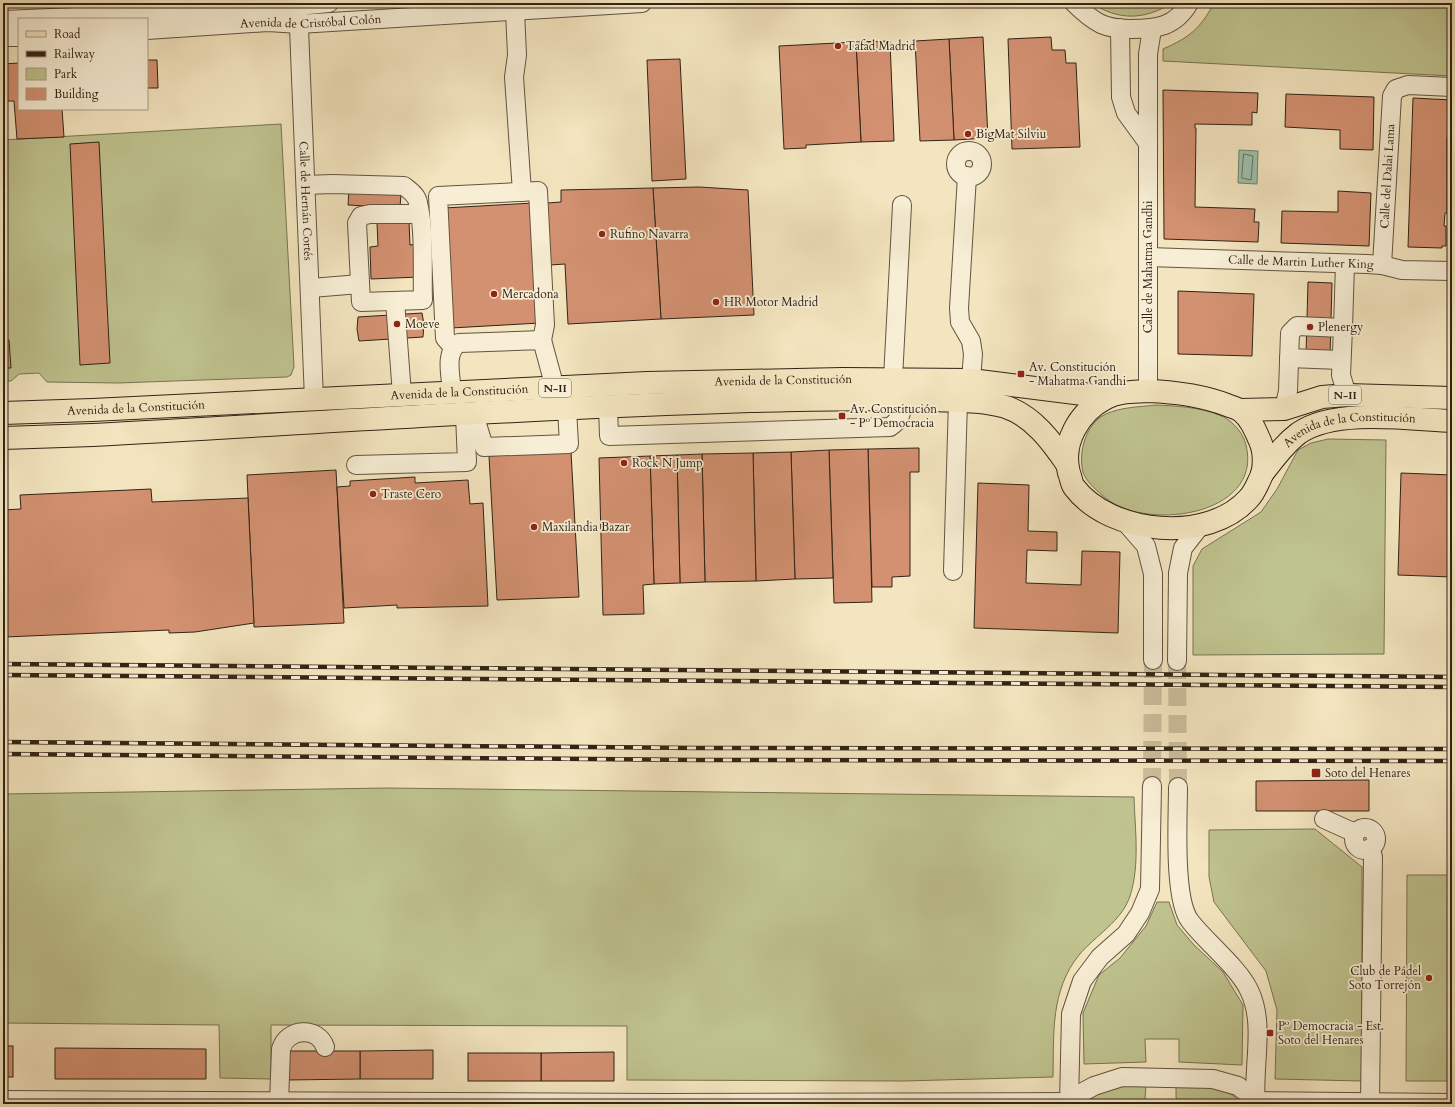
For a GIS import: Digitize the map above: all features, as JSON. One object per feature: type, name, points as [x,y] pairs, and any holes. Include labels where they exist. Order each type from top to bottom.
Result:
[{"type":"main road","name":"Avenida de la Constitución","points":[[3,413],[647,383],[893,379],[972,380],[1107,397]]},
{"type":"main road","name":"N-II","points":[[1148,391],[1176,392],[1206,397],[1240,410],[1253,424],[1263,448],[1262,474],[1250,497],[1231,513],[1201,525],[1166,530],[1126,522],[1094,508],[1073,486],[1067,464],[1068,445],[1075,427],[1089,409],[1107,397],[1124,392],[1148,391]]},
{"type":"main road","name":"Avenida de la Constitución","points":[[1240,410],[1284,409],[1322,397],[1346,395],[1452,398]]},
{"type":"main road","name":"Avenida de la Constitución","points":[[3,438],[93,435],[608,407],[834,399],[904,399],[982,402],[1007,407],[1025,417],[1041,430],[1067,464]]},
{"type":"main road","name":"Avenida de la Constitución","points":[[1262,474],[1283,447],[1300,433],[1321,422],[1345,417],[1452,421]]},
{"type":"street","name":"Avenida de Cristóbal Colón","points":[[3,20],[70,10],[267,9],[298,4],[329,3]]},
{"type":"street","name":"Avenida de Cristóbal Colón","points":[[148,30],[268,22],[299,24],[642,3]]},
{"type":"street","points":[[1074,3],[1101,24],[1120,28],[1152,29],[1162,27],[1177,18],[1189,3]]},
{"type":"street","name":"Calle de Hernán Cortés","points":[[298,4],[314,399]]},
{"type":"street","points":[[515,11],[517,55],[514,77],[522,192]]},
{"type":"street","points":[[1120,28],[1121,97],[1126,113],[1147,142]]},
{"type":"street","name":"Calle de Mahatma Gandhi","points":[[1148,391],[1147,142],[1148,54],[1152,29]]},
{"type":"street","points":[[3,37],[18,37]]},
{"type":"street","name":"Calle del Dalai Lama","points":[[1382,265],[1392,96],[1396,89],[1408,85],[1452,87]]},
{"type":"street","points":[[967,176],[959,308],[960,322],[971,341],[973,354],[972,380]]},
{"type":"street","points":[[306,185],[332,184],[404,186],[413,193],[418,202],[419,214],[423,300],[361,302],[357,223],[361,216],[370,214],[419,214]]},
{"type":"street","points":[[452,347],[445,338],[444,264],[438,196],[538,191],[545,325],[542,340],[554,388]]},
{"type":"street","points":[[893,379],[902,205]]},
{"type":"street","name":"Calle de Martin Luther King","points":[[1148,258],[1382,265],[1402,270],[1452,271]]},
{"type":"street","points":[[1345,264],[1340,376],[1346,395]]},
{"type":"street","points":[[310,288],[360,284]]},
{"type":"street","points":[[395,301],[402,395]]},
{"type":"street","points":[[1284,409],[1288,391],[1290,333],[1297,326],[1343,328]]},
{"type":"street","points":[[452,392],[450,354],[452,347],[459,343],[542,340]]},
{"type":"street","points":[[1289,358],[1341,360]]},
{"type":"street","points":[[608,407],[609,436],[890,427],[896,423],[902,415],[904,399]]},
{"type":"street","points":[[953,571],[958,401]]},
{"type":"street","points":[[470,414],[484,447],[569,444],[567,409]]},
{"type":"street","points":[[356,465],[467,462],[470,414]]},
{"type":"street","points":[[1126,522],[1146,546],[1153,574],[1153,660]]},
{"type":"street","points":[[1177,661],[1178,573],[1183,548],[1201,525]]},
{"type":"street","points":[[1069,1102],[1071,1014],[1082,981],[1100,957],[1126,934],[1140,913],[1150,889],[1152,786]]},
{"type":"street","points":[[1178,787],[1178,886],[1189,919],[1209,944],[1234,969],[1249,990],[1256,1012],[1256,1101]]},
{"type":"street","points":[[1324,819],[1355,833],[1363,827],[1373,831],[1376,840],[1370,848],[1373,857],[1370,1103]]},
{"type":"street","points":[[279,1102],[281,1049],[283,1042],[288,1036],[295,1033],[314,1033],[320,1037],[326,1047]]},
{"type":"street","points":[[3,1100],[235,1103],[664,1104],[1069,1102],[1094,1086],[1122,1076],[1213,1079],[1238,1086],[1256,1101],[1452,1103]]},
{"type":"green space","points":[[1092,3],[1172,3],[1152,13],[1132,16],[1112,13]]},
{"type":"green space","points":[[1214,3],[1452,3],[1452,76],[1163,61],[1163,49],[1187,36],[1199,26]]},
{"type":"green space","points":[[281,124],[294,367],[291,375],[287,377],[118,383],[47,382],[39,373],[19,374],[11,381],[3,381],[3,140]]},
{"type":"green space","points":[[1156,405],[1180,406],[1204,410],[1223,417],[1236,427],[1242,435],[1246,445],[1247,469],[1237,489],[1219,502],[1195,511],[1169,515],[1143,513],[1120,507],[1102,495],[1086,479],[1082,464],[1083,447],[1085,439],[1093,424],[1106,414],[1118,410]]},
{"type":"green space","points":[[1328,439],[1386,440],[1384,654],[1193,655],[1193,566],[1202,549],[1261,512],[1277,489],[1298,450],[1311,443]]},
{"type":"green space","points":[[388,788],[1134,797],[1136,847],[1135,872],[1130,896],[1121,913],[1108,928],[1079,955],[1063,983],[1058,998],[1054,1029],[1053,1077],[904,1081],[627,1080],[627,1026],[271,1025],[271,1079],[220,1078],[219,1025],[3,1023],[3,794]]},
{"type":"green space","points":[[1315,829],[1362,867],[1362,1081],[1275,1079],[1277,1010],[1266,971],[1214,902],[1209,877],[1209,830]]},
{"type":"green space","name":"Club de Pádel Soto Torrejón","points":[[1407,875],[1452,875],[1452,1081],[1406,1081]]},
{"type":"green space","points":[[1157,902],[1169,902],[1177,925],[1194,945],[1223,972],[1243,1005],[1242,1065],[1179,1062],[1179,1039],[1145,1039],[1146,1062],[1084,1064],[1083,1013],[1099,975],[1120,958],[1146,926]]},
{"type":"green space","points":[[1146,1085],[1145,1099],[1140,1104],[1083,1104],[1096,1093],[1103,1090]]},
{"type":"green space","points":[[1176,1087],[1202,1087],[1220,1090],[1235,1097],[1241,1104],[1183,1104],[1176,1098]]},
{"type":"water","points":[[1239,150],[1258,151],[1257,184],[1238,183]]},
{"type":"building","points":[[983,37],[988,138],[954,140],[949,39]]},
{"type":"building","points":[[1051,37],[1052,50],[1065,50],[1066,63],[1076,63],[1080,147],[1012,149],[1008,39]]},
{"type":"building","points":[[949,39],[954,140],[920,141],[915,41]]},
{"type":"building","points":[[890,41],[894,141],[861,142],[856,42]]},
{"type":"building","points":[[856,42],[861,142],[806,145],[806,148],[784,149],[779,46]]},
{"type":"building","points":[[680,59],[686,179],[652,181],[647,60]]},
{"type":"building","points":[[148,60],[157,60],[158,88],[148,88]]},
{"type":"building","points":[[18,63],[18,110],[62,110],[64,137],[17,139],[14,101],[3,101],[3,64]]},
{"type":"building","points":[[1163,90],[1258,93],[1257,113],[1252,112],[1252,125],[1195,124],[1195,207],[1255,209],[1254,222],[1259,222],[1258,242],[1164,239]]},
{"type":"building","points":[[1286,94],[1374,97],[1373,150],[1340,149],[1340,130],[1285,127]]},
{"type":"building","points":[[1413,98],[1452,100],[1452,137],[1447,137],[1447,213],[1445,213],[1444,226],[1446,226],[1446,246],[1442,246],[1442,248],[1408,247]]},
{"type":"building","points":[[99,142],[110,363],[80,365],[70,144]]},
{"type":"building","points":[[699,187],[748,190],[754,315],[661,319],[653,188]]},
{"type":"building","name":"Rufino Navarra","points":[[653,188],[661,319],[568,324],[565,264],[550,265],[547,203],[561,202],[561,190]]},
{"type":"building","points":[[349,189],[401,193],[400,208],[348,205]]},
{"type":"building","points":[[1338,191],[1371,193],[1369,246],[1281,243],[1282,211],[1338,212]]},
{"type":"building","name":"Mercadona","points":[[533,203],[540,323],[451,328],[444,208]]},
{"type":"building","points":[[409,222],[410,245],[418,244],[419,277],[371,279],[370,247],[378,246],[377,223]]},
{"type":"building","points":[[1308,282],[1332,283],[1330,355],[1306,354]]},
{"type":"building","points":[[1178,291],[1254,294],[1252,356],[1178,354]]},
{"type":"building","points":[[422,313],[424,324],[423,337],[359,341],[357,329],[358,317]]},
{"type":"building","points":[[9,340],[11,368],[3,368],[3,341]]},
{"type":"building","points":[[919,448],[919,472],[910,472],[910,576],[892,577],[892,587],[872,587],[868,449]]},
{"type":"building","points":[[868,449],[872,602],[834,603],[829,450]]},
{"type":"building","points":[[829,450],[833,578],[795,579],[791,452]]},
{"type":"building","name":"Maxilandia Bazar","points":[[571,452],[579,597],[497,600],[489,456]]},
{"type":"building","points":[[791,452],[795,579],[756,581],[753,453]]},
{"type":"building","points":[[753,453],[756,581],[705,582],[702,454]]},
{"type":"building","points":[[702,454],[705,582],[680,583],[677,455]]},
{"type":"building","points":[[677,455],[680,583],[654,584],[650,456]]},
{"type":"building","points":[[650,456],[654,584],[643,585],[644,614],[603,615],[599,458]]},
{"type":"building","points":[[336,470],[344,623],[254,627],[247,475]]},
{"type":"building","points":[[1401,473],[1452,475],[1452,577],[1398,575]]},
{"type":"building","points":[[415,477],[415,483],[468,480],[470,504],[483,503],[488,606],[397,608],[397,605],[344,608],[337,487],[350,486],[350,481]]},
{"type":"building","points":[[978,483],[1029,485],[1028,531],[1057,532],[1057,551],[1027,550],[1026,583],[1081,585],[1082,551],[1120,552],[1118,633],[974,628]]},
{"type":"building","points":[[151,489],[152,502],[248,498],[254,623],[195,632],[169,633],[169,630],[5,637],[3,593],[3,510],[21,509],[20,495]]},
{"type":"building","name":"Soto del Henares","points":[[1369,780],[1369,811],[1256,811],[1256,781]]},
{"type":"building","points":[[3,1046],[13,1046],[13,1077],[3,1077]]},
{"type":"building","points":[[55,1048],[206,1049],[206,1079],[55,1079]]},
{"type":"building","points":[[433,1050],[433,1079],[360,1079],[360,1051]]},
{"type":"building","points":[[287,1051],[360,1051],[360,1079],[287,1080]]},
{"type":"building","points":[[614,1052],[614,1081],[541,1081],[541,1053]]},
{"type":"building","points":[[468,1053],[541,1053],[541,1081],[468,1081]]},
{"type":"tunnel","points":[[1152,786],[1153,660]]},
{"type":"tunnel","points":[[1177,661],[1178,787]]},
{"type":"railway","points":[[3,664],[1452,677]]},
{"type":"railway","points":[[3,675],[1452,687]]},
{"type":"railway","points":[[3,742],[696,748],[1452,749]]},
{"type":"railway","points":[[3,754],[698,760],[1452,761]]},
{"type":"place","name":"Tafad Madrid","points":[[838,46]]},
{"type":"place","name":"BigMat Silviu","points":[[968,134]]},
{"type":"place","name":"Rufino Navarra","points":[[602,234]]},
{"type":"place","name":"Mercadona","points":[[494,294]]},
{"type":"place","name":"HR Motor Madrid","points":[[716,302]]},
{"type":"place","name":"Moeve","points":[[397,324]]},
{"type":"place","name":"Plenergy","points":[[1310,327]]},
{"type":"place","name":"Av. Constitución - Mahatma Gandhi","points":[[1021,374]]},
{"type":"place","name":"Av. Constitución - Pº Democracia","points":[[842,416]]},
{"type":"place","name":"Rock N Jump","points":[[624,463]]},
{"type":"place","name":"Traste Cero","points":[[373,494]]},
{"type":"place","name":"Maxilandia Bazar","points":[[534,527]]},
{"type":"place","name":"Soto del Henares","points":[[1316,773]]},
{"type":"place","name":"Club de Pádel Soto Torrejón","points":[[1429,978]]},
{"type":"place","name":"Pº Democracia - Est. Soto del Henares","points":[[1270,1033]]}]
